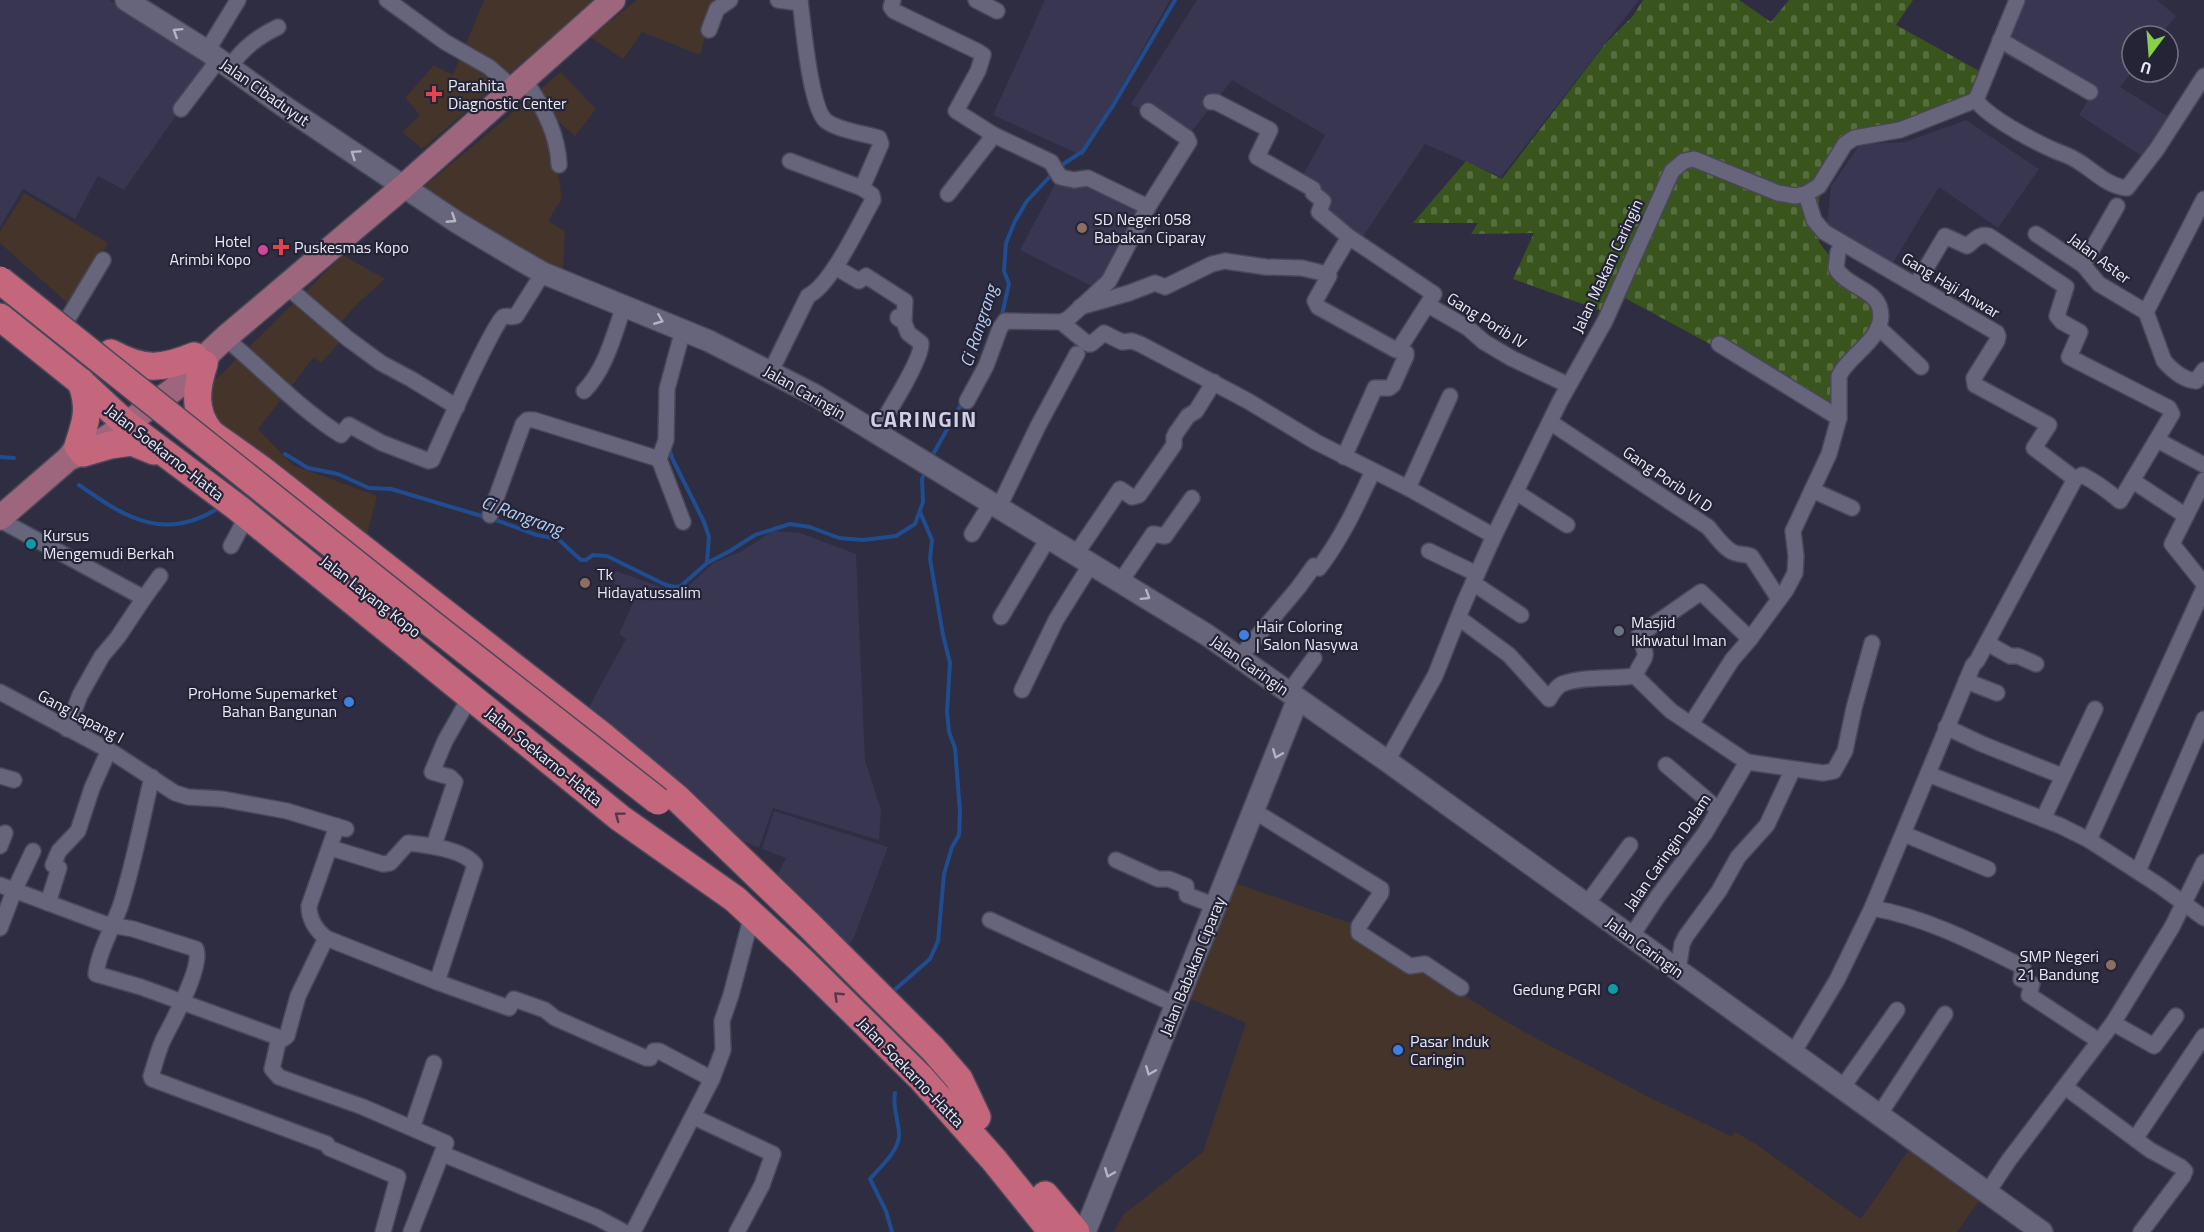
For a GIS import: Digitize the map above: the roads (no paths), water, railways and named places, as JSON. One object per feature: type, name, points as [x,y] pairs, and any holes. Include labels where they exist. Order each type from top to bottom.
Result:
[{"type":"highway","name":"Jalan Soekarno-Hatta","points":[[1,271],[111,353],[158,392],[604,737],[688,808],[834,949],[933,1049],[959,1079],[977,1117]]},
{"type":"highway","points":[[0,302],[6,297],[11,285],[11,279],[1,271]]},
{"type":"highway","name":"Jalan Layang Kopo","points":[[1,271],[652,808],[701,865],[744,907]]},
{"type":"highway","name":"Jalan Layang Kopo","points":[[0,302],[652,808],[729,864]]},
{"type":"highway","name":"Jalan Soekarno-Hatta","points":[[0,317],[81,382],[121,419],[247,516],[620,818],[744,907],[921,1078],[994,1160],[1052,1232]]},
{"type":"highway","points":[[111,353],[132,364],[149,367],[176,363],[208,353]]},
{"type":"highway","points":[[208,353],[197,392],[198,409],[203,424],[210,432]]},
{"type":"highway","points":[[81,382],[88,406],[77,452],[132,442],[179,465]]},
{"type":"highway","points":[[281,545],[273,534],[271,521],[273,515],[289,502],[308,506]]},
{"type":"highway","name":"Jalan Soekarno-Hatta","points":[[729,864],[863,991],[925,1056],[1076,1232]]},
{"type":"main road","name":"Jalan Cibaduyut","points":[[126,0],[218,59],[403,187]]},
{"type":"main road","points":[[0,519],[77,452],[208,353],[403,187],[612,0]]},
{"type":"main road","name":"Jalan Caringin","points":[[403,187],[458,223],[543,273],[683,330],[771,371],[813,394],[1121,581],[1239,658],[1386,761],[2042,1232]]},
{"type":"main road","name":"Jalan Babakan Ciparay","points":[[1085,1232],[1254,811],[1294,696]]},
{"type":"street","points":[[181,109],[218,59],[238,0]]},
{"type":"street","points":[[387,0],[445,42],[519,84],[547,117],[557,147],[559,165]]},
{"type":"street","points":[[709,30],[717,9],[730,0]]},
{"type":"street","points":[[778,0],[800,1],[810,76],[820,114],[832,124],[880,140],[862,188]]},
{"type":"street","points":[[893,0],[891,7],[894,11],[982,54],[983,59],[978,71],[956,111],[994,135],[1051,162],[1060,177],[1074,180],[1088,178],[1148,207]]},
{"type":"street","points":[[976,0],[997,11]]},
{"type":"street","points":[[1806,194],[1819,186],[1845,144],[1854,138],[1900,130],[1973,101],[2017,0]]},
{"type":"street","points":[[218,59],[244,49],[259,36],[278,27]]},
{"type":"street","points":[[2004,33],[2090,92]]},
{"type":"street","points":[[1973,101],[2036,143],[2067,155],[2116,187],[2127,189],[2151,157],[2204,76]]},
{"type":"street","points":[[1211,102],[1216,102],[1270,130],[1257,157],[1313,189],[1313,193],[1323,200],[1319,212],[1349,237],[1434,293],[1428,305]]},
{"type":"street","points":[[966,401],[986,366],[1000,328],[1005,321],[1061,322],[1068,319],[1109,281],[1148,207],[1189,142],[1187,138],[1148,111]]},
{"type":"street","points":[[948,194],[994,135]]},
{"type":"street","name":"Jalan Makam Caringin","points":[[1386,761],[1435,676],[1494,536],[1568,384],[1605,321],[1672,171],[1684,161],[1700,160],[1778,193],[1795,196],[1806,194]]},
{"type":"street","points":[[771,371],[808,296],[814,293],[835,267],[873,200],[872,195],[862,188],[790,161]]},
{"type":"street","name":"Gang Haji Anwar","points":[[1806,194],[1814,220],[1824,232],[1997,333],[1997,341],[1976,375],[1975,385],[2049,425],[2034,448],[2075,479]]},
{"type":"street","points":[[2204,199],[2146,312],[2164,361],[2169,367],[2193,381],[2196,381],[2204,370]]},
{"type":"street","points":[[2083,265],[2117,206]]},
{"type":"street","points":[[1793,1053],[1837,980],[1872,908],[1966,681],[2075,479],[2082,475],[2097,483],[2120,501],[2172,414],[2171,410],[2069,357],[2080,332],[2062,322],[2057,316],[2066,287],[1989,236],[1984,234],[1977,237],[1967,246],[1946,236],[1916,285]]},
{"type":"street","name":"Jalan Aster","points":[[2036,234],[2083,265],[2099,284],[2146,312]]},
{"type":"street","points":[[1344,457],[1375,388],[1389,388],[1393,385],[1407,354],[1318,307],[1315,301],[1329,279],[1327,274],[1349,237]]},
{"type":"street","points":[[1690,724],[1732,660],[1779,599],[1795,573],[1796,556],[1793,531],[1827,460],[1839,418],[1838,380],[1841,371],[1861,352],[1878,327],[1880,306],[1842,276],[1836,268],[1838,252],[1843,244]]},
{"type":"street","points":[[67,320],[103,260]]},
{"type":"street","points":[[1080,307],[1155,283],[1165,286],[1212,264],[1225,261],[1266,267],[1302,268],[1327,274]]},
{"type":"street","points":[[835,267],[859,281],[866,276],[905,301],[904,322],[908,333],[921,343],[922,348],[894,403],[875,433]]},
{"type":"street","points":[[208,353],[281,389],[341,435],[349,425],[382,443],[432,460],[487,341],[503,317],[516,316],[543,273]]},
{"type":"street","points":[[285,286],[381,363],[457,407]]},
{"type":"street","name":"Gang Porib IV","points":[[1399,349],[1428,305],[1468,328],[1493,348],[1568,384]]},
{"type":"street","points":[[584,391],[594,379],[606,355],[624,306]]},
{"type":"street","points":[[1061,322],[1088,344],[1104,333],[1122,342],[1132,341],[1214,382],[1344,457],[1408,488],[1494,536]]},
{"type":"street","points":[[1878,327],[1921,367]]},
{"type":"street","points":[[683,330],[669,380],[665,405],[666,440],[659,459],[683,522]]},
{"type":"street","points":[[1719,344],[1839,418]]},
{"type":"street","points":[[972,534],[995,505],[1077,354]]},
{"type":"street","points":[[1023,690],[1083,559],[1120,489],[1132,497],[1137,497],[1174,445],[1174,437],[1184,420],[1196,411],[1214,382]]},
{"type":"street","points":[[1408,488],[1450,396]]},
{"type":"street","points":[[490,515],[527,420],[534,420],[659,459]]},
{"type":"street","name":"Gang Porib VI D","points":[[1550,422],[1708,527],[1729,549],[1735,553],[1750,556],[1779,599]]},
{"type":"street","points":[[2157,440],[2204,465]]},
{"type":"street","points":[[1239,658],[1314,566],[1319,568],[1330,553],[1345,531],[1373,471]]},
{"type":"street","points":[[2088,840],[2204,586],[2172,544],[2204,480]]},
{"type":"street","points":[[2133,481],[2186,516]]},
{"type":"street","points":[[1812,490],[1852,508]]},
{"type":"street","points":[[1516,492],[1567,525]]},
{"type":"street","points":[[1121,581],[1153,534],[1165,536],[1192,498]]},
{"type":"street","points":[[231,546],[247,516]]},
{"type":"street","points":[[0,519],[144,598]]},
{"type":"street","points":[[1000,617],[1049,537]]},
{"type":"street","points":[[1429,551],[1475,578],[1521,615]]},
{"type":"street","points":[[67,729],[81,695],[102,656],[160,576]]},
{"type":"street","points":[[1635,676],[1646,660],[1646,653],[1639,635],[1701,592],[1750,639]]},
{"type":"street","points":[[1458,618],[1509,655],[1549,699],[1556,688],[1562,684],[1635,676]]},
{"type":"street","points":[[1635,676],[1656,698],[1747,762],[1829,773],[1839,764],[1845,751],[1872,642]]},
{"type":"street","points":[[1987,643],[2010,656],[2018,656],[2036,664]]},
{"type":"street","points":[[1294,696],[1314,658]]},
{"type":"street","points":[[1966,681],[1997,693]]},
{"type":"street","name":"Gang Lapang I","points":[[0,692],[109,750],[175,793],[188,797],[232,800],[287,811],[342,827],[331,848]]},
{"type":"street","points":[[434,845],[455,782],[450,777],[432,772],[445,741],[470,697]]},
{"type":"street","points":[[2043,819],[2095,709]]},
{"type":"street","points":[[2138,871],[2204,719]]},
{"type":"street","points":[[1946,727],[2062,776]]},
{"type":"street","points":[[48,903],[59,868],[53,865],[57,854],[78,831],[92,788],[109,750]]},
{"type":"street","name":"Jalan Caringin Dalam","points":[[1631,937],[1705,833],[1747,762]]},
{"type":"street","points":[[1666,765],[1719,810]]},
{"type":"street","points":[[1678,971],[1682,944],[1686,936],[1719,891],[1738,857],[1767,825],[1793,769]]},
{"type":"street","points":[[1928,774],[2043,819],[2088,840],[2138,871],[2184,906],[2204,918]]},
{"type":"street","points":[[148,775],[129,875],[113,926],[98,960],[96,974],[141,987],[283,1039],[287,1036],[298,996],[326,938]]},
{"type":"street","points":[[1254,811],[1381,889],[1382,893],[1359,926],[1359,933],[1410,966],[1425,964],[1461,988]]},
{"type":"street","points":[[1904,834],[1988,869]]},
{"type":"street","points":[[437,982],[475,865],[472,861],[434,845],[408,843],[396,858],[390,863],[383,864],[331,848],[309,906],[311,919],[319,933],[326,938],[437,982],[509,1008],[514,999],[524,1002],[646,1058],[650,1058],[654,1051],[659,1051],[712,1079]]},
{"type":"street","points":[[1586,904],[1630,845]]},
{"type":"street","points":[[0,928],[7,888],[33,851]]},
{"type":"street","points":[[1116,860],[1158,879],[1169,879],[1187,886],[1187,895],[1216,906]]},
{"type":"street","points":[[1987,1192],[2114,1023],[2184,906],[2204,862]]},
{"type":"street","points":[[7,888],[113,926],[133,929],[196,949],[197,960],[183,1003],[164,1039],[151,1076],[152,1079],[327,1144],[329,1148],[398,1177],[383,1232]]},
{"type":"street","points":[[633,1232],[694,1117],[723,1050],[722,1021],[731,995],[744,907]]},
{"type":"street","points":[[1872,908],[1898,912],[1961,936],[2023,967],[2021,980],[2032,984],[2029,996],[2099,1041]]},
{"type":"street","points":[[990,920],[1176,1005]]},
{"type":"street","points":[[1842,1088],[1897,1011]]},
{"type":"street","points":[[1879,1115],[1945,1014]]},
{"type":"street","points":[[2114,1023],[2154,1046],[2176,1016]]},
{"type":"street","points":[[2136,1139],[2204,1036]]},
{"type":"street","points":[[279,1038],[272,1069],[279,1077],[363,1107],[446,1143],[411,1232]]},
{"type":"street","points":[[412,1128],[434,1063]]},
{"type":"street","points":[[2065,1087],[2150,1150],[2185,1171],[2141,1232]]},
{"type":"street","points":[[694,1117],[773,1154],[762,1185],[737,1232]]},
{"type":"street","points":[[443,1154],[529,1188],[596,1217],[624,1232]]},
{"type":"waterway","name":"Ci Rangrang","points":[[1059,167],[1083,151],[1114,104],[1175,0]]},
{"type":"waterway","name":"Ci Rangrang","points":[[1001,319],[1009,284],[1004,271],[1006,243],[1027,201],[1053,173]]},
{"type":"waterway","name":"Ci Rangrang","points":[[931,458],[963,401]]},
{"type":"waterway","points":[[669,447],[709,537],[707,562]]},
{"type":"waterway","name":"Ci Rangrang","points":[[285,454],[308,468],[338,474],[369,488],[391,489],[485,517]]},
{"type":"waterway","name":"Ci Rangrang","points":[[0,457],[14,458]]},
{"type":"waterway","name":"Ci Rangrang","points":[[493,519],[537,535],[558,539],[581,560],[586,560],[593,555],[607,556],[666,585],[675,587],[681,586],[707,563],[755,535],[790,524],[810,527],[839,538],[863,540],[896,536],[915,524],[923,502],[922,479],[926,470]]},
{"type":"waterway","name":"Ci Rangrang","points":[[79,485],[130,516],[164,525],[200,518],[220,507]]},
{"type":"waterway","points":[[891,993],[930,959],[938,941],[944,874],[952,847],[959,835],[960,812],[955,748],[949,732],[947,712],[950,663],[930,559],[932,540],[920,512]]},
{"type":"waterway","points":[[892,1232],[886,1211],[870,1179],[888,1158],[898,1141],[895,1093]]},
{"type":"place","name":"Parahita Diagnostic Center","points":[[434,94]]},
{"type":"place","name":"SD Negeri 058 Babakan Ciparay","points":[[1082,228]]},
{"type":"place","name":"Puskesmas Kopo","points":[[281,247]]},
{"type":"place","name":"Hotel Arimbi Kopo","points":[[263,250]]},
{"type":"place","name":"Kursus Mengemudi Berkah","points":[[31,544]]},
{"type":"place","name":"Tk Hidayatussalim","points":[[585,583]]},
{"type":"place","name":"Masjid Ikhwatul Iman","points":[[1619,631]]},
{"type":"place","name":"Hair Coloring | Salon Nasywa","points":[[1244,635]]},
{"type":"place","name":"ProHome Supemarket Bahan Bangunan","points":[[349,702]]},
{"type":"place","name":"SMP Negeri 21 Bandung","points":[[2111,965]]},
{"type":"place","name":"Gedung PGRI","points":[[1613,989]]},
{"type":"place","name":"Pasar Induk Caringin","points":[[1398,1050]]},
{"type":"district","name":"CARINGIN","points":[[924,419]]}]
